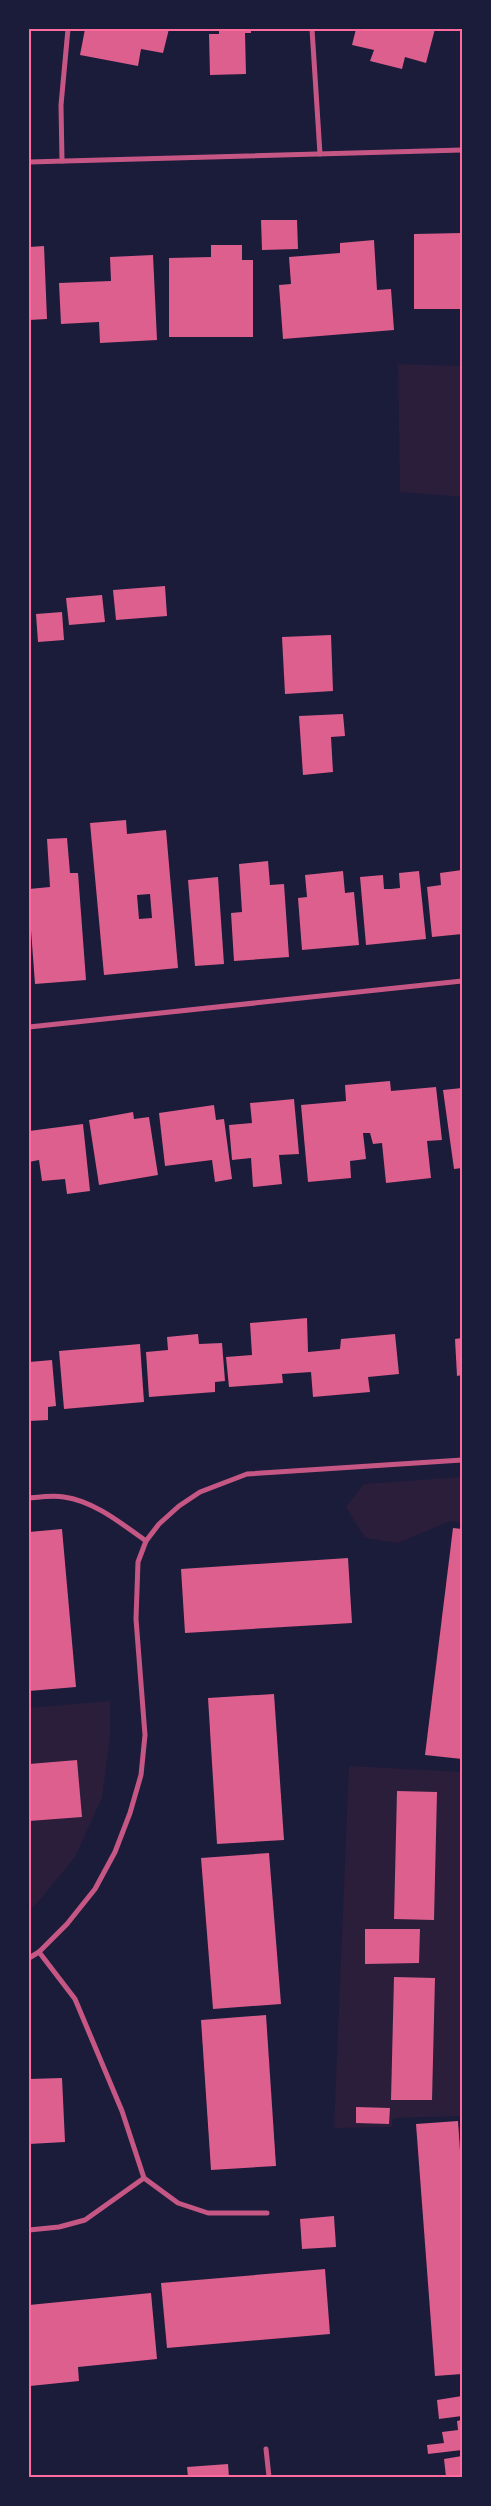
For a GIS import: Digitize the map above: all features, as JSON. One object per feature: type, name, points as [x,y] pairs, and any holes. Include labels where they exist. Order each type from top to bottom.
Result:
[{"type":"street","points":[[62,161],[61,105],[68,29]]},
{"type":"street","points":[[312,29],[320,154]]},
{"type":"street","points":[[29,162],[462,150]]},
{"type":"street","points":[[29,1027],[462,981]]},
{"type":"street","points":[[29,1958],[39,1952],[67,1924],[95,1889],[118,1844],[130,1813],[141,1775],[145,1734],[136,1619],[138,1562],[146,1541],[159,1524],[179,1506],[200,1492],[247,1474],[462,1460]]},
{"type":"street","points":[[29,1498],[64,1497],[90,1506],[146,1541]]},
{"type":"street","points":[[39,1952],[74,2000],[122,2111],[144,2178],[178,2203],[208,2213],[267,2213]]},
{"type":"street","points":[[29,2230],[59,2227],[85,2220],[144,2178]]},
{"type":"street","points":[[266,2449],[269,2477]]},
{"type":"shaded area","points":[[398,364],[462,366],[462,497],[400,492]]},
{"type":"shaded area","points":[[462,1477],[462,1523],[450,1521],[398,1543],[365,1538],[346,1507],[364,1484]]},
{"type":"shaded area","points":[[110,1701],[110,1737],[102,1798],[75,1857],[37,1903],[29,1909],[29,1708]]},
{"type":"shaded area","points":[[349,1766],[462,1772],[462,2116],[393,2118],[392,2127],[334,2128]]},
{"type":"building","points":[[85,29],[169,29],[163,53],[141,49],[138,66],[80,55]]},
{"type":"building","points":[[219,29],[251,29],[251,33],[245,33],[246,74],[210,75],[209,34],[219,34]]},
{"type":"building","points":[[356,29],[435,29],[426,63],[405,57],[402,69],[370,61],[374,50],[352,45]]},
{"type":"building","points":[[261,220],[297,220],[298,249],[262,250]]},
{"type":"building","points":[[462,233],[462,309],[414,309],[414,234]]},
{"type":"building","points":[[374,240],[377,290],[391,289],[394,330],[283,339],[279,285],[291,284],[289,257],[340,253],[340,243]]},
{"type":"building","points":[[211,245],[242,245],[242,260],[253,260],[253,337],[169,337],[169,258],[211,257]]},
{"type":"building","points":[[44,246],[47,319],[29,320],[29,247]]},
{"type":"building","points":[[153,255],[157,340],[100,343],[99,322],[61,324],[59,283],[111,281],[110,257]]},
{"type":"building","points":[[165,586],[167,616],[116,620],[113,590]]},
{"type":"building","points":[[102,595],[105,622],[69,625],[66,598]]},
{"type":"building","points":[[62,612],[64,640],[38,642],[36,614]]},
{"type":"building","points":[[331,635],[333,691],[285,694],[282,637]]},
{"type":"building","points":[[343,714],[345,736],[331,737],[333,772],[303,775],[299,716]]},
{"type":"building","points":[[126,820],[127,834],[166,830],[178,968],[104,975],[90,823]],"holes":[[[150,894],[152,918],[139,919],[137,895]]]},
{"type":"building","points":[[67,838],[70,873],[78,873],[86,980],[35,984],[31,930],[29,930],[29,889],[50,887],[47,839]]},
{"type":"building","points":[[268,861],[270,885],[284,884],[289,957],[234,961],[231,913],[242,912],[239,864]]},
{"type":"building","points":[[462,870],[462,934],[432,937],[427,887],[441,885],[440,873]]},
{"type":"building","points":[[343,871],[345,893],[354,892],[359,945],[302,950],[298,898],[307,897],[305,875]]},
{"type":"building","points":[[419,871],[426,939],[366,945],[360,877],[383,875],[384,889],[391,889],[400,888],[399,873]]},
{"type":"building","points":[[218,877],[224,964],[195,966],[188,880]]},
{"type":"building","points":[[390,1081],[391,1091],[436,1087],[442,1140],[427,1141],[431,1178],[386,1183],[382,1143],[373,1144],[370,1133],[363,1133],[366,1159],[350,1161],[351,1178],[308,1182],[301,1105],[346,1101],[345,1085]]},
{"type":"building","points":[[462,1088],[462,1168],[454,1169],[443,1090]]},
{"type":"building","points":[[294,1099],[299,1154],[279,1155],[282,1184],[253,1187],[251,1158],[232,1160],[229,1125],[252,1123],[250,1103]]},
{"type":"building","points":[[214,1105],[216,1120],[224,1119],[232,1179],[215,1182],[212,1160],[165,1166],[159,1113]]},
{"type":"building","points":[[133,1112],[134,1119],[149,1117],[158,1175],[99,1185],[89,1120]]},
{"type":"building","points":[[83,1124],[90,1191],[67,1194],[65,1179],[42,1181],[39,1160],[29,1162],[29,1131]]},
{"type":"building","points":[[307,1318],[308,1352],[340,1349],[341,1339],[395,1334],[399,1374],[368,1377],[370,1392],[313,1397],[311,1372],[282,1374],[283,1383],[229,1387],[226,1357],[252,1355],[250,1323]]},
{"type":"building","points":[[198,1334],[199,1344],[222,1343],[225,1381],[215,1382],[215,1392],[149,1397],[146,1352],[168,1350],[167,1337]]},
{"type":"building","points":[[462,1338],[462,1375],[457,1376],[455,1339]]},
{"type":"building","points":[[140,1344],[144,1402],[64,1409],[59,1351]]},
{"type":"building","points":[[52,1360],[56,1406],[48,1407],[48,1420],[29,1421],[29,1362]]},
{"type":"building","points":[[453,1528],[462,1529],[462,1759],[425,1755]]},
{"type":"building","points":[[62,1529],[76,1687],[29,1691],[29,1532]]},
{"type":"building","points":[[348,1558],[352,1623],[185,1633],[181,1569]]},
{"type":"building","points":[[274,1694],[284,1840],[217,1844],[208,1698]]},
{"type":"building","points":[[77,1760],[82,1817],[29,1821],[29,1764]]},
{"type":"building","points":[[397,1791],[437,1792],[434,1920],[394,1919]]},
{"type":"building","points":[[269,1853],[281,2004],[213,2009],[201,1858]]},
{"type":"building","points":[[365,1929],[420,1929],[419,1963],[365,1964]]},
{"type":"building","points":[[394,1977],[435,1978],[432,2100],[391,2100]]},
{"type":"building","points":[[266,2015],[276,2166],[211,2170],[201,2020]]},
{"type":"building","points":[[62,2078],[65,2142],[29,2144],[29,2079]]},
{"type":"building","points":[[356,2107],[390,2108],[389,2124],[356,2123]]},
{"type":"building","points":[[458,2121],[462,2180],[462,2374],[435,2376],[416,2124]]},
{"type":"building","points":[[334,2216],[336,2247],[302,2249],[300,2219]]},
{"type":"building","points":[[325,2269],[330,2334],[167,2348],[161,2283]]},
{"type":"building","points":[[151,2293],[157,2359],[78,2367],[79,2381],[30,2386],[29,2305]]},
{"type":"building","points":[[462,2396],[462,2416],[439,2419],[437,2400]]},
{"type":"building","points":[[462,2420],[462,2450],[428,2454],[427,2445],[444,2443],[442,2432],[458,2430],[457,2421]]},
{"type":"building","points":[[462,2456],[462,2477],[446,2477],[444,2459]]},
{"type":"building","points":[[228,2464],[229,2477],[188,2477],[187,2467]]}]
